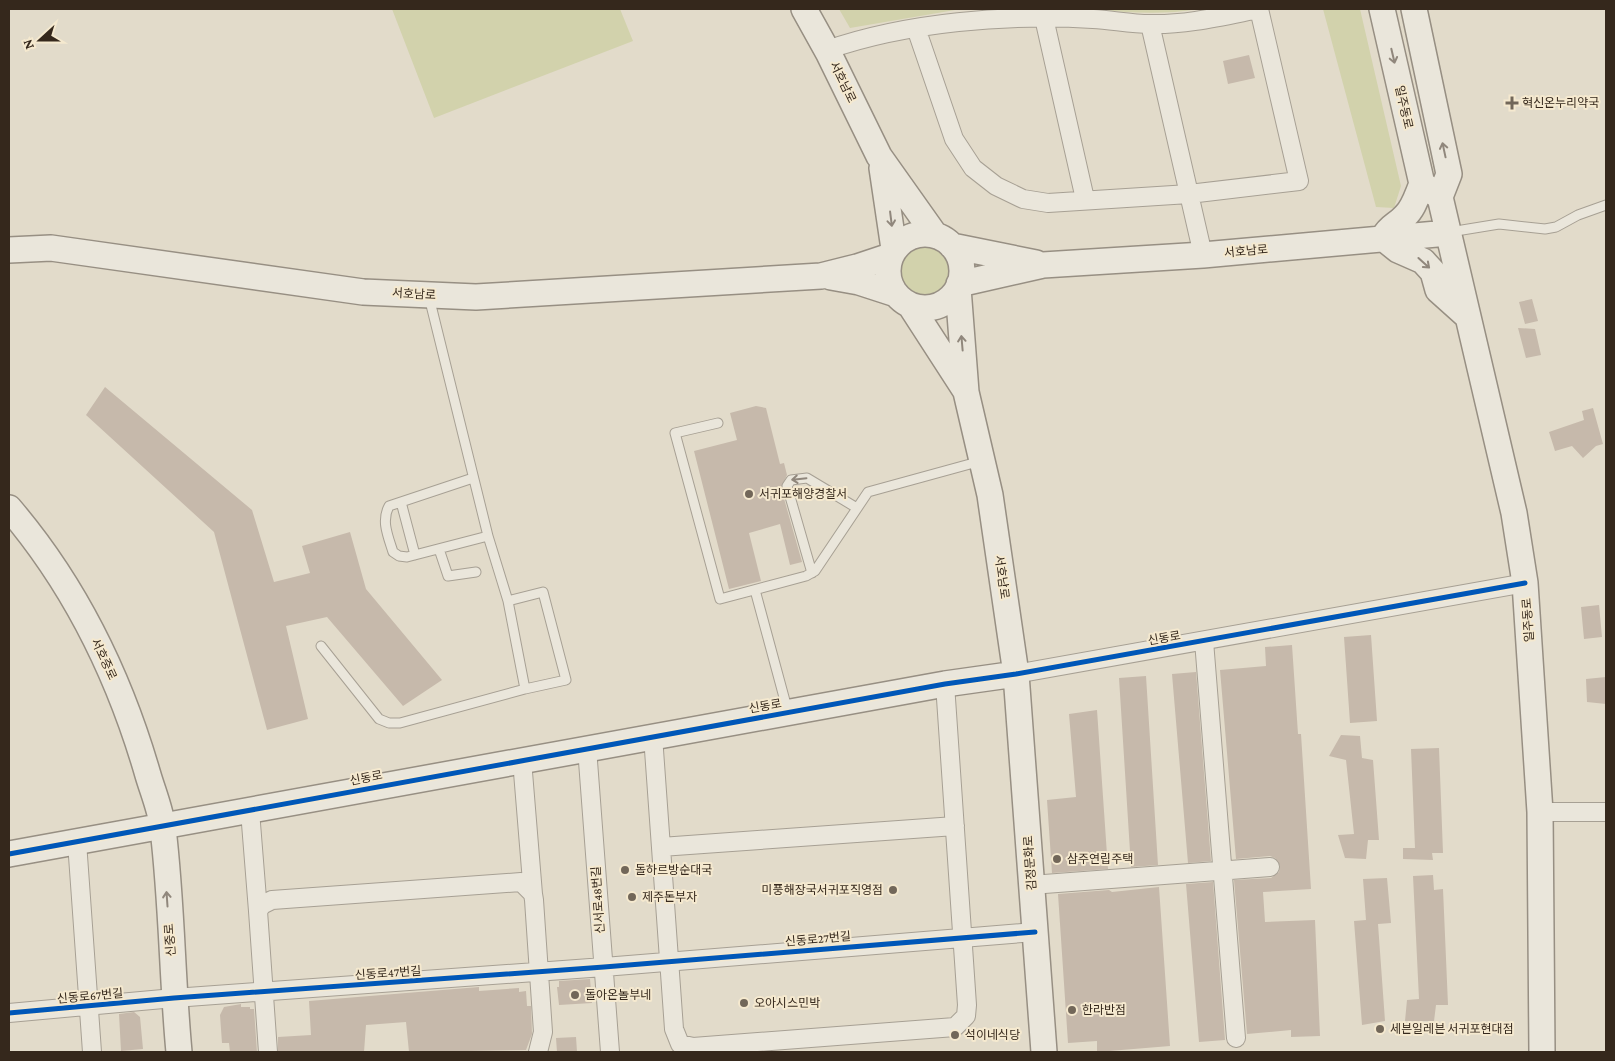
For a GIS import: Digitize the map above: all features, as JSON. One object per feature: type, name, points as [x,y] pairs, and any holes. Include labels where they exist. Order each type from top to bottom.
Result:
[{"type":"street","name":"서호남로","points":[[804,9],[827,50],[879,156]]},
{"type":"street","points":[[827,50],[862,38],[916,28],[968,22],[1044,18],[1093,19],[1150,24],[1206,19],[1259,9],[1299,181],[1189,194],[1085,199],[1048,203],[1023,199],[996,186],[973,168],[954,139],[916,28]]},
{"type":"street","name":"일주동로","points":[[1382,9],[1431,191],[1448,233],[1514,513],[1525,584],[1540,812],[1542,1052]]},
{"type":"street","points":[[1414,9],[1450,174],[1414,204],[1405,217],[1389,226],[1383,238],[1398,250],[1423,261],[1433,272],[1438,290],[1467,316]]},
{"type":"street","points":[[1044,18],[1085,199]]},
{"type":"street","points":[[1150,24],[1203,255]]},
{"type":"street","points":[[879,156],[961,264],[958,286],[966,392]]},
{"type":"street","points":[[879,156],[889,203],[892,252],[888,276],[966,392]]},
{"type":"street","name":"서호남로","points":[[1043,265],[1203,255],[1448,233]]},
{"type":"street","points":[[821,276],[856,267],[892,252],[911,236],[923,234],[1043,265]]},
{"type":"street","name":"서호남로","points":[[9,250],[50,248],[362,292],[476,297],[821,276]]},
{"type":"street","points":[[821,276],[860,282],[924,308],[936,306],[947,301],[958,286],[1043,265]]},
{"type":"street","name":"서호남로","points":[[966,392],[983,460],[1016,674]]},
{"type":"street","name":"서호중로","points":[[9,508],[33,536],[80,610],[112,673],[138,743],[163,828]]},
{"type":"street","name":"신동로","points":[[9,854],[163,828],[653,736],[1525,584]]},
{"type":"street","points":[[1204,641],[1236,1038]]},
{"type":"street","name":"김정문화로","points":[[1016,674],[1044,1052]]},
{"type":"street","points":[[653,736],[671,961],[674,1029],[678,1041],[683,1046],[692,1047],[949,1028],[959,1024],[966,1016],[964,937],[945,684]]},
{"type":"street","name":"신서로48번길","points":[[586,748],[610,1052]]},
{"type":"street","points":[[522,760],[543,1032],[538,1052]]},
{"type":"street","points":[[250,811],[268,1052]]},
{"type":"street","points":[[1540,812],[1606,812]]},
{"type":"street","points":[[661,847],[956,826]]},
{"type":"street","name":"신중로","points":[[163,828],[179,1052]]},
{"type":"street","name":"신동로67번길","points":[[77,842],[92,1052]]},
{"type":"street","points":[[1031,885],[1270,867]]},
{"type":"street","points":[[258,911],[262,905],[272,900],[521,882],[533,894]]},
{"type":"street","name":"신동로27번길","points":[[604,967],[1035,932]]},
{"type":"street","name":"신동로47번길","points":[[174,998],[604,967]]},
{"type":"street","name":"신동로67번길","points":[[9,1013],[174,998]]},
{"type":"lane","points":[[1448,233],[1499,224],[1545,229],[1556,227],[1578,215],[1606,205]]},
{"type":"lane","points":[[428,295],[488,536],[508,601],[525,689]]},
{"type":"lane","points":[[718,423],[675,433],[720,599],[812,573],[868,492],[983,460]]},
{"type":"lane","points":[[473,478],[389,506],[384,514],[385,524],[393,552],[399,556],[415,555],[488,536]]},
{"type":"lane","points":[[812,573],[787,486],[790,480],[807,478],[857,508]]},
{"type":"lane","points":[[401,502],[415,555]]},
{"type":"lane","points":[[439,549],[448,576],[476,572]]},
{"type":"lane","points":[[755,590],[788,712]]},
{"type":"lane","points":[[321,646],[379,719],[389,723],[400,723],[525,689],[566,680],[543,592],[508,601]]},
{"type":"green space","points":[[392,9],[620,9],[633,41],[434,118]]},
{"type":"green space","points":[[839,9],[961,9],[850,28]]},
{"type":"green space","points":[[1094,9],[1198,9],[1146,13]]},
{"type":"green space","points":[[1323,9],[1360,9],[1401,186],[1394,208],[1376,207]]},
{"type":"green space","points":[[920,246],[930,246],[943,253],[950,266],[950,276],[943,289],[930,296],[920,296],[911,292],[904,285],[900,276],[900,266],[904,257],[911,250]]},
{"type":"building","points":[[1249,55],[1255,78],[1228,84],[1223,61]]},
{"type":"building","points":[[1532,299],[1538,321],[1525,324],[1519,302]]},
{"type":"building","points":[[1518,328],[1535,329],[1541,355],[1526,358]]},
{"type":"building","points":[[105,387],[252,510],[274,582],[310,573],[302,546],[350,532],[366,589],[442,680],[403,706],[327,617],[286,626],[308,719],[267,730],[214,532],[86,415]]},
{"type":"building","name":"서귀포해양경찰서","points":[[756,406],[766,408],[780,464],[784,463],[787,475],[781,488],[802,562],[790,565],[780,524],[749,533],[761,581],[729,589],[694,451],[737,440],[730,413]]},
{"type":"building","points":[[1593,408],[1603,444],[1596,446],[1583,458],[1572,446],[1555,451],[1549,432],[1584,420],[1582,411]]},
{"type":"building","points":[[1599,605],[1602,637],[1584,639],[1581,607]]},
{"type":"building","points":[[1371,635],[1377,721],[1350,723],[1344,637]]},
{"type":"building","points":[[1292,645],[1298,734],[1301,734],[1311,889],[1263,892],[1265,922],[1315,920],[1320,1036],[1291,1037],[1291,1030],[1247,1034],[1234,880],[1271,878],[1279,872],[1280,866],[1275,858],[1270,856],[1236,859],[1220,670],[1266,666],[1265,647]]},
{"type":"building","points":[[1196,672],[1211,861],[1188,863],[1172,674]]},
{"type":"building","points":[[1146,676],[1158,865],[1131,867],[1119,678]]},
{"type":"building","points":[[1606,677],[1606,704],[1587,702],[1586,679]]},
{"type":"building","points":[[1097,710],[1108,869],[1052,873],[1047,800],[1076,797],[1069,714]]},
{"type":"building","points":[[1341,735],[1360,736],[1362,758],[1373,760],[1379,840],[1368,840],[1366,859],[1345,858],[1338,835],[1354,834],[1346,760],[1329,756]]},
{"type":"building","points":[[1439,748],[1443,853],[1432,853],[1433,860],[1403,859],[1403,848],[1415,848],[1411,749]]},
{"type":"building","points":[[1433,875],[1434,890],[1443,889],[1448,1005],[1436,1005],[1434,1021],[1405,1021],[1407,1000],[1419,999],[1413,876]]},
{"type":"building","points":[[1387,878],[1391,923],[1378,924],[1385,1021],[1362,1025],[1354,921],[1366,920],[1363,879]]},
{"type":"building","points":[[1213,882],[1225,1040],[1199,1042],[1186,884]]},
{"type":"building","points":[[1159,887],[1170,1046],[1097,1052],[1097,1041],[1068,1043],[1058,894],[1109,890],[1112,892]]},
{"type":"building","name":"돌아온놀부네","points":[[590,979],[592,1003],[559,1005],[557,987],[559,987],[559,981]]},
{"type":"building","points":[[479,987],[479,991],[519,988],[519,992],[526,991],[527,1006],[531,1006],[532,1034],[526,1050],[409,1052],[406,1022],[366,1025],[364,1052],[278,1052],[278,1037],[311,1035],[309,1001]]},
{"type":"building","points":[[241,1004],[241,1007],[254,1009],[257,1052],[230,1052],[229,1043],[222,1043],[220,1015],[224,1007]]},
{"type":"building","points":[[134,1012],[140,1017],[143,1049],[121,1051],[119,1014]]},
{"type":"building","points":[[576,1037],[577,1052],[557,1052],[556,1038]]},
{"type":"cycle path","points":[[9,854],[945,684],[1016,674],[1525,583]]},
{"type":"cycle path","points":[[9,1013],[174,998],[604,967],[1035,932]]},
{"type":"place","name":"혁신온누리약국","points":[[1512,103]]},
{"type":"place","name":"서귀포해양경찰서","points":[[749,494]]},
{"type":"place","name":"삼주연립주택","points":[[1057,859]]},
{"type":"place","name":"돌하르방순대국","points":[[625,870]]},
{"type":"place","name":"미풍해장국서귀포직영점","points":[[893,890]]},
{"type":"place","name":"제주돈부자","points":[[632,897]]},
{"type":"place","name":"돌아온놀부네","points":[[575,995]]},
{"type":"place","name":"오아시스민박","points":[[744,1003]]},
{"type":"place","name":"한라반점","points":[[1072,1010]]},
{"type":"place","name":"세븐일레븐 서귀포현대점","points":[[1380,1029]]},
{"type":"place","name":"석이네식당","points":[[955,1035]]}]
